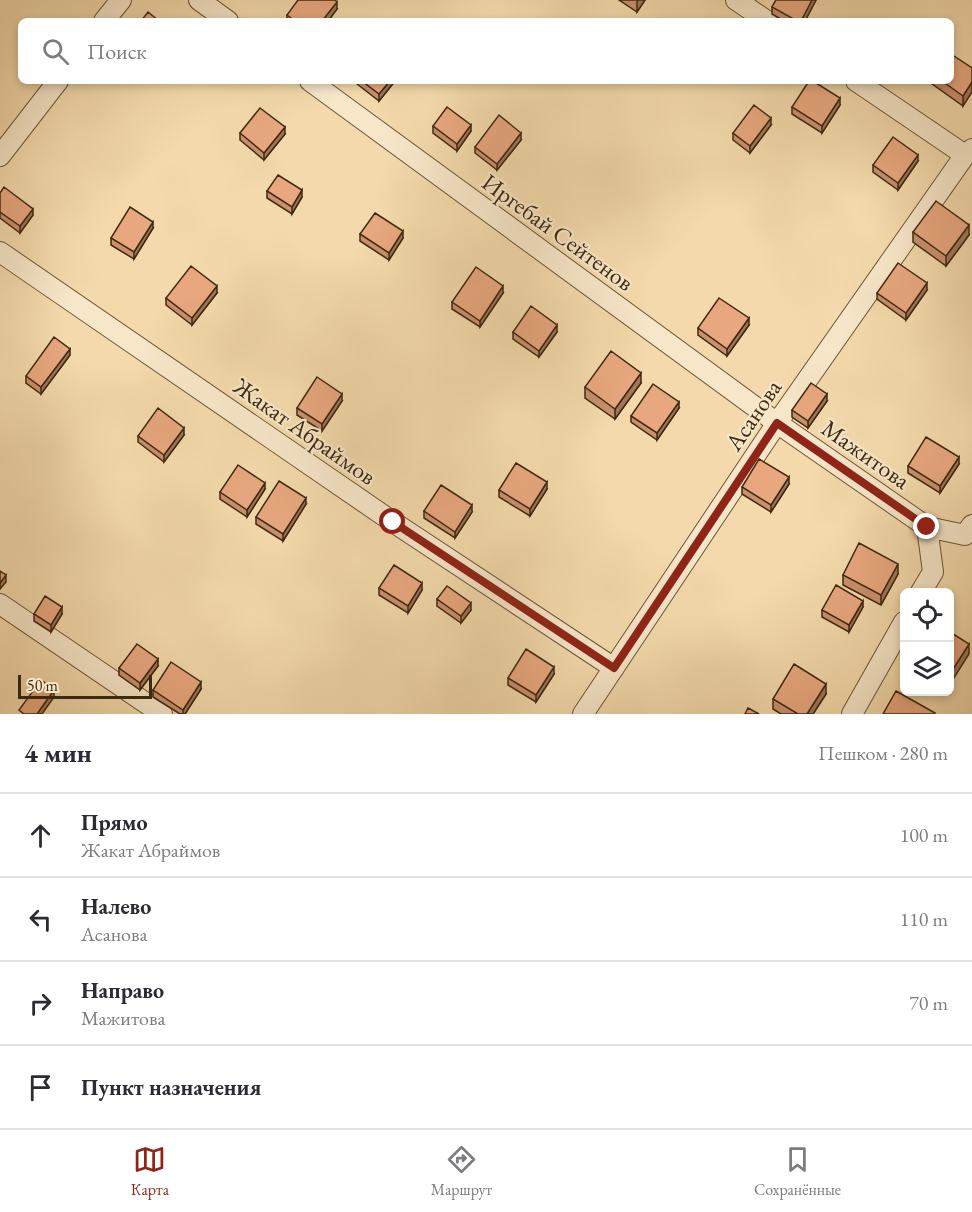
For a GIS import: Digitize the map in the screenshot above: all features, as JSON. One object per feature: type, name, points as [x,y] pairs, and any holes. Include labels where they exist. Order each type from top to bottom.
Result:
[{"type":"street","points":[[106,18],[121,0]]},
{"type":"street","points":[[199,0],[224,18]]},
{"type":"street","points":[[736,0],[763,18]]},
{"type":"street","points":[[0,156],[56,84]]},
{"type":"street","name":"Иргебай Сейтенов","points":[[314,84],[777,423]]},
{"type":"street","points":[[860,84],[968,152]]},
{"type":"street","name":"Асанова","points":[[583,714],[777,423],[968,152]]},
{"type":"street","name":"Жакат Абраймов","points":[[0,252],[393,522],[614,668]]},
{"type":"street","name":"Мажитова","points":[[777,423],[927,527],[965,535],[972,525]]},
{"type":"street","points":[[923,588],[933,572],[927,527]]},
{"type":"street","points":[[0,604],[162,714]]},
{"type":"street","points":[[852,714],[900,629]]},
{"type":"building","points":[[298,0],[335,0],[337,2],[324,18],[291,18],[287,15]]},
{"type":"building","points":[[776,0],[812,0],[803,18],[792,18],[772,7]]},
{"type":"building","points":[[148,12],[155,18],[143,18]]},
{"type":"building","points":[[954,56],[972,68],[972,82],[963,96],[946,84],[954,84]]},
{"type":"building","points":[[366,84],[387,84],[379,94]]},
{"type":"building","points":[[807,84],[818,84],[840,98],[822,126],[792,107]]},
{"type":"building","points":[[754,105],[771,118],[750,146],[733,133]]},
{"type":"building","points":[[447,107],[471,125],[457,144],[433,126]]},
{"type":"building","points":[[260,108],[285,127],[264,153],[240,133]]},
{"type":"building","points":[[499,115],[521,133],[497,164],[475,147]]},
{"type":"building","points":[[893,137],[918,155],[898,183],[873,165]]},
{"type":"building","points":[[278,175],[302,190],[292,207],[267,191]]},
{"type":"building","points":[[4,187],[33,209],[20,226],[0,212],[0,193]]},
{"type":"building","points":[[936,201],[969,225],[946,256],[913,232]]},
{"type":"building","points":[[130,207],[153,222],[134,252],[111,238]]},
{"type":"building","points":[[375,213],[403,231],[389,253],[360,234]]},
{"type":"building","points":[[898,263],[927,283],[906,313],[877,293]]},
{"type":"building","points":[[191,266],[217,286],[192,318],[166,298]]},
{"type":"building","points":[[476,267],[503,286],[480,321],[452,302]]},
{"type":"building","points":[[719,298],[749,318],[727,349],[698,328]]},
{"type":"building","points":[[531,306],[557,325],[539,351],[513,332]]},
{"type":"building","points":[[54,337],[70,349],[41,387],[26,376]]},
{"type":"building","points":[[611,351],[641,373],[615,409],[585,387]]},
{"type":"building","points":[[317,377],[342,394],[322,424],[297,408]]},
{"type":"building","points":[[811,383],[827,394],[808,421],[792,410]]},
{"type":"building","points":[[653,384],[679,402],[657,433],[631,416]]},
{"type":"building","points":[[158,408],[184,428],[164,455],[138,436]]},
{"type":"building","points":[[926,437],[959,457],[940,486],[908,466]]},
{"type":"building","points":[[759,459],[789,477],[771,505],[742,487]]},
{"type":"building","points":[[516,463],[547,482],[530,509],[499,490]]},
{"type":"building","points":[[238,465],[265,483],[247,510],[220,492]]},
{"type":"building","points":[[279,481],[306,498],[283,534],[256,517]]},
{"type":"building","points":[[441,485],[472,505],[455,532],[424,511]]},
{"type":"building","points":[[859,543],[898,564],[881,595],[843,575]]},
{"type":"building","points":[[394,565],[422,583],[408,606],[379,588]]},
{"type":"building","points":[[0,571],[6,575],[0,583]]},
{"type":"building","points":[[836,585],[863,601],[849,625],[822,610]]},
{"type":"building","points":[[447,586],[471,603],[461,616],[437,599]]},
{"type":"building","points":[[45,596],[62,607],[51,625],[34,614]]},
{"type":"building","points":[[954,635],[969,644],[954,668]]},
{"type":"building","points":[[137,644],[158,659],[140,683],[119,668]]},
{"type":"building","points":[[526,649],[554,667],[536,695],[508,678]]},
{"type":"building","points":[[171,662],[201,682],[183,710],[153,690]]},
{"type":"building","points":[[794,664],[826,684],[807,714],[798,714],[773,699]]},
{"type":"building","points":[[41,680],[54,690],[37,714],[24,714],[19,710]]},
{"type":"building","points":[[896,691],[900,696],[905,696],[935,713],[934,714],[883,714]]},
{"type":"building","points":[[748,708],[759,714],[745,714]]},
{"type":"route","points":[[393,522],[614,668],[777,423],[927,527]]}]
